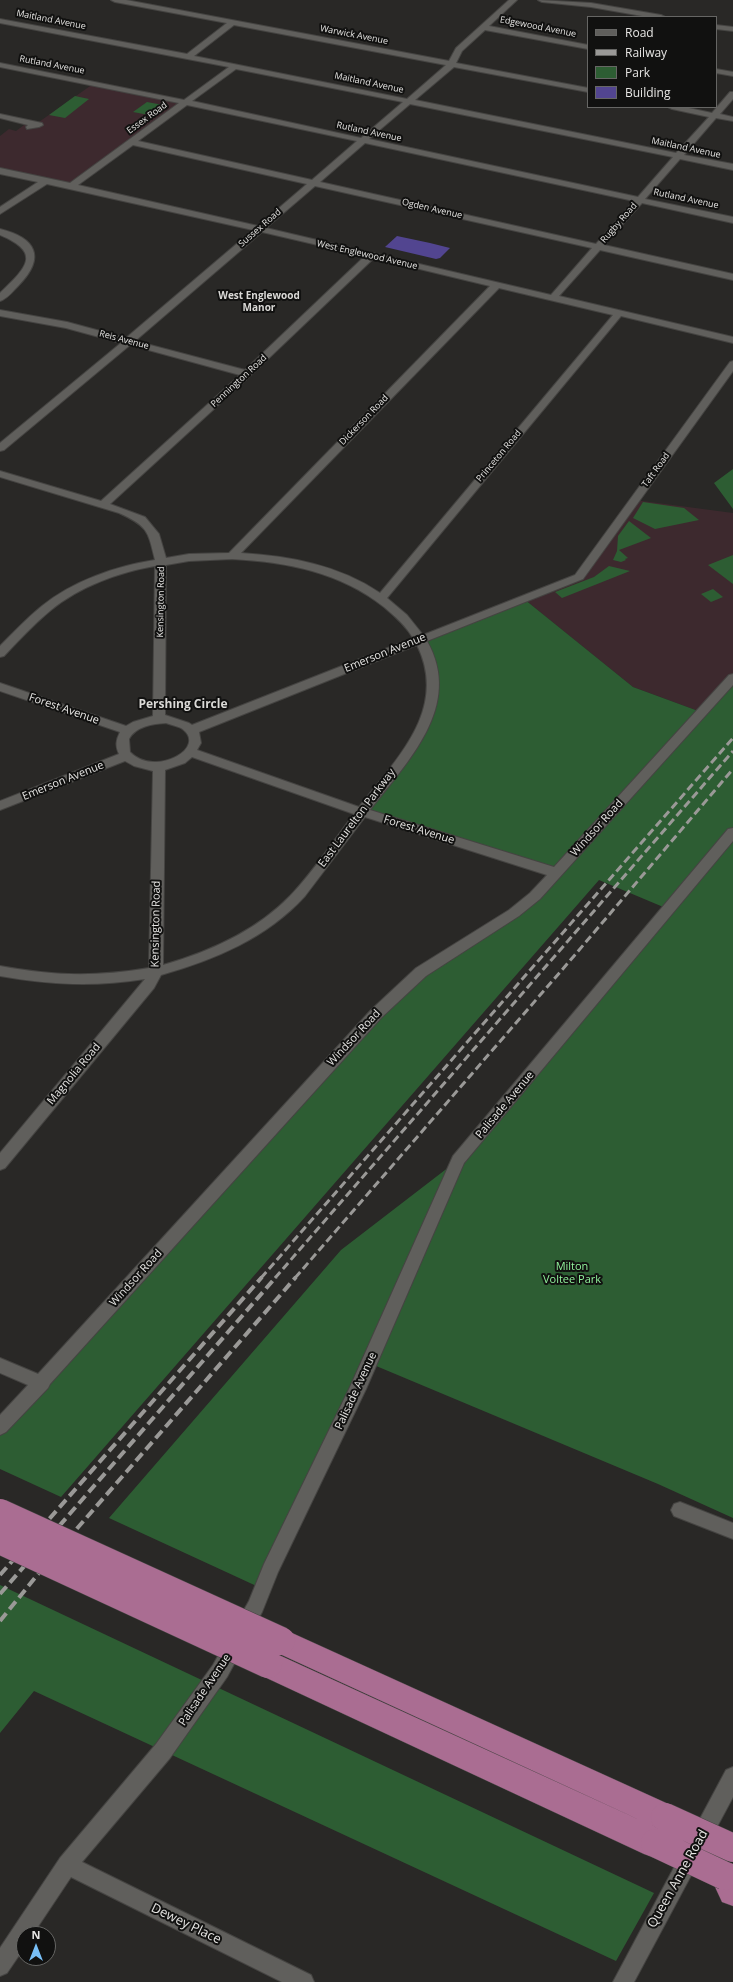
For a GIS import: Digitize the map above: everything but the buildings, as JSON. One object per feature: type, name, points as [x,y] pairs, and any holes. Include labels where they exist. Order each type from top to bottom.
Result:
[{"type":"highway","points":[[0,1513],[274,1652],[660,1830],[733,1848]]},
{"type":"highway","points":[[0,1540],[274,1652]]},
{"type":"highway","points":[[660,1830],[730,1883]]},
{"type":"street","name":"Warwick Avenue","points":[[115,0],[587,90]]},
{"type":"street","name":"Sussex Road","points":[[0,448],[128,341],[452,64],[459,50],[512,0]]},
{"type":"street","points":[[542,0],[591,5],[655,16]]},
{"type":"street","name":"Maitland Avenue","points":[[0,21],[235,66],[733,167]]},
{"type":"street","points":[[188,57],[233,22]]},
{"type":"street","points":[[717,26],[733,30]]},
{"type":"street","name":"Edgewood Avenue","points":[[484,27],[587,47]]},
{"type":"street","name":"Rutland Avenue","points":[[0,65],[185,102],[733,220]]},
{"type":"street","name":"Essex Road","points":[[72,186],[235,66]]},
{"type":"street","points":[[717,71],[733,74]]},
{"type":"street","name":"Rugby Road","points":[[553,298],[733,94]]},
{"type":"street","points":[[677,108],[733,119]]},
{"type":"street","points":[[0,116],[39,124],[30,127]]},
{"type":"street","name":"Ogden Avenue","points":[[131,142],[733,276]]},
{"type":"street","name":"West Englewood Avenue","points":[[0,171],[72,186],[733,340]]},
{"type":"street","points":[[0,211],[45,181]]},
{"type":"street","points":[[0,232],[24,244],[31,255],[31,261],[25,274],[0,298]]},
{"type":"street","name":"Pennington Road","points":[[104,504],[247,374],[371,256]]},
{"type":"street","name":"Dickerson Road","points":[[232,556],[496,285]]},
{"type":"street","name":"Reis Avenue","points":[[0,313],[67,325],[247,374]]},
{"type":"street","name":"Princeton Road","points":[[381,598],[618,314]]},
{"type":"street","name":"Taft Road","points":[[579,577],[733,364]]},
{"type":"street","name":"Kensington Road","points":[[0,474],[104,504],[141,519],[154,534],[161,561],[159,719]]},
{"type":"street","name":"East Laurelton Parkway","points":[[0,653],[40,613],[73,591],[116,573],[161,561],[203,556],[232,556],[277,560],[306,566],[348,580],[381,598],[409,623],[420,640],[429,658],[433,674],[434,691],[427,720],[419,736],[305,888],[275,917],[232,944],[184,963],[156,971],[96,979],[69,980],[42,978],[0,971]]},
{"type":"street","name":"Emerson Avenue","points":[[192,730],[579,577]]},
{"type":"street","name":"Windsor Road","points":[[0,1427],[42,1383],[376,1014],[421,972],[445,955],[514,913],[535,896],[733,678]]},
{"type":"street","name":"Forest Avenue","points":[[0,687],[128,731]]},
{"type":"street","points":[[159,719],[177,722],[192,730],[196,739],[195,747],[192,753],[178,763],[159,767],[141,765],[126,756],[122,744],[128,731],[139,724],[159,719]]},
{"type":"street","name":"Forest Avenue","points":[[192,753],[362,812],[557,873]]},
{"type":"street","name":"Emerson Avenue","points":[[0,806],[126,756]]},
{"type":"street","name":"Kensington Road","points":[[149,984],[156,971],[159,767]]},
{"type":"street","name":"Palisade Avenue","points":[[0,1966],[67,1865],[163,1751],[220,1671],[256,1606],[270,1570],[358,1389],[458,1160],[733,832]]},
{"type":"street","name":"Magnolia Road","points":[[0,1164],[149,984]]},
{"type":"street","points":[[0,1365],[42,1383]]},
{"type":"street","points":[[680,1510],[714,1522],[733,1531]]},
{"type":"street","name":"Queen Anne Road","points":[[623,1982],[733,1777]]},
{"type":"street","name":"Dewey Place","points":[[67,1865],[304,1982]]},
{"type":"shaded area","points":[[93,84],[185,102],[72,186],[0,171],[0,136],[9,129],[16,131],[28,122],[36,124]]},
{"type":"shaded area","points":[[635,500],[733,513],[733,678],[701,712],[633,687],[524,599],[579,577]]},
{"type":"green space","points":[[75,96],[89,99],[65,118],[49,115]]},
{"type":"green space","points":[[147,102],[163,105],[149,115],[133,112]]},
{"type":"green space","points":[[733,469],[733,509],[714,483]]},
{"type":"green space","points":[[643,502],[684,508],[699,520],[655,529],[633,518]]},
{"type":"green space","points":[[629,521],[651,538],[619,550],[628,558],[625,559],[626,560],[621,562],[613,560],[617,551],[618,536]]},
{"type":"green space","points":[[733,555],[733,584],[708,565]]},
{"type":"green space","points":[[609,566],[630,571],[562,598],[555,592],[594,577]]},
{"type":"green space","points":[[713,589],[723,597],[711,602],[701,594]]},
{"type":"green space","name":"Milton Voltee Park","points":[[524,599],[633,687],[701,712],[733,678],[733,1518],[658,1484],[369,1363],[263,1589],[109,1518],[341,1250],[458,1160],[668,909],[599,880],[61,1497],[0,1469],[0,1427],[399,991],[490,928],[556,873],[362,812],[419,736],[431,705],[420,639]]},
{"type":"green space","points":[[0,1585],[654,1893],[616,1961],[34,1691],[0,1733]]},
{"type":"railway","points":[[261,1278],[733,738]]},
{"type":"railway","points":[[275,1278],[733,751]]},
{"type":"railway","points":[[295,1278],[574,956],[733,769]]},
{"type":"railway","points":[[0,1575],[262,1277]]},
{"type":"railway","points":[[0,1594],[276,1277]]},
{"type":"railway","points":[[0,1621],[47,1563],[296,1277]]},
{"type":"district","name":"West Englewood Manor","points":[[259,302]]},
{"type":"district","name":"Pershing Circle","points":[[183,705]]}]
